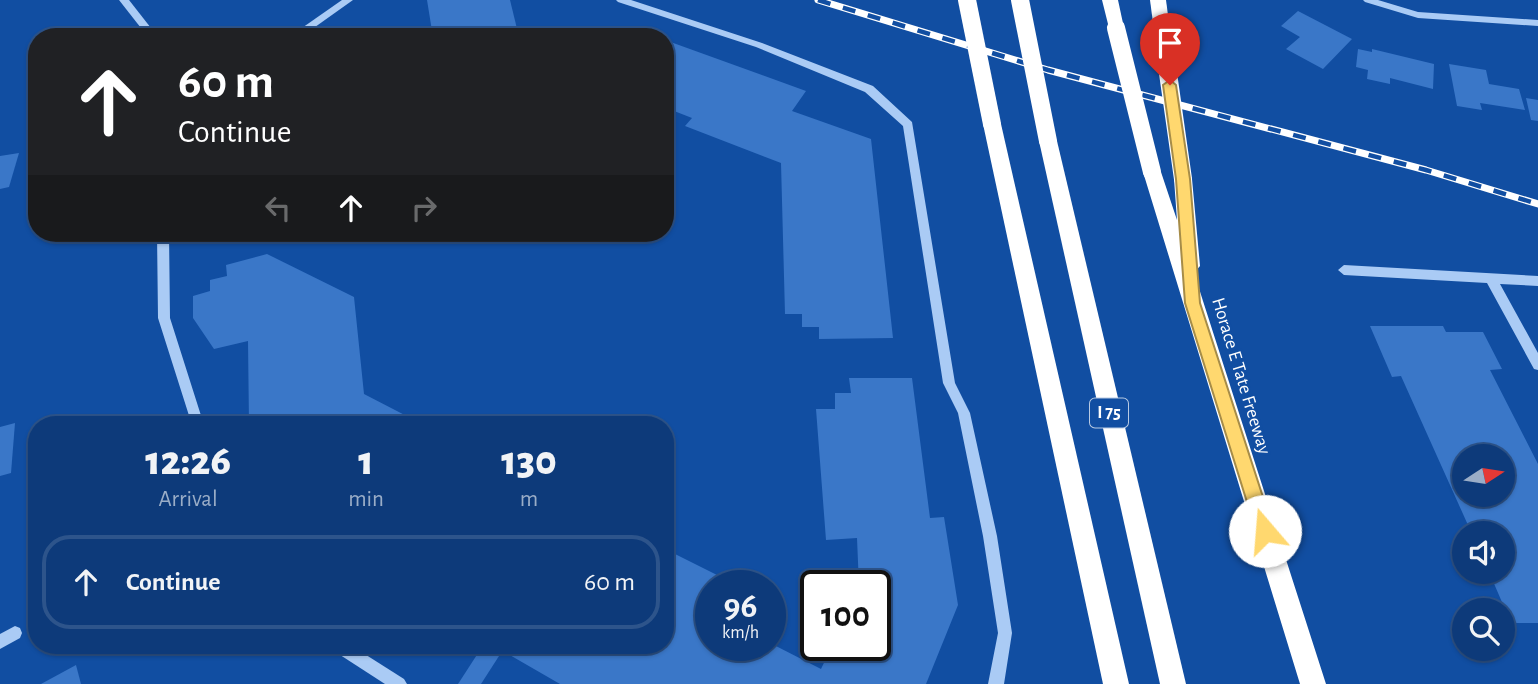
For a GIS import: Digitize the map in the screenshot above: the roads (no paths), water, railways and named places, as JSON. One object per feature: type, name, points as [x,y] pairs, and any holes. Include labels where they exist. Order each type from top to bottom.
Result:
[{"type":"highway","points":[[967,0],[1116,684]]},
{"type":"highway","name":"I 75","points":[[1020,0],[1048,141],[1173,684]]},
{"type":"highway","name":"Horace E Tate Freeway","points":[[1110,0],[1152,172],[1313,684]]},
{"type":"highway","points":[[1158,0],[1183,179],[1193,303]]},
{"type":"street","points":[[124,0],[146,28]]},
{"type":"street","points":[[307,28],[348,0]]},
{"type":"street","points":[[621,0],[759,45],[869,89],[908,125],[949,383],[964,413],[990,536],[1005,633],[996,684]]},
{"type":"street","points":[[1368,0],[1418,15],[1538,23]]},
{"type":"street","points":[[163,242],[164,318],[195,416]]},
{"type":"street","points":[[1344,270],[1538,281]]},
{"type":"street","points":[[1490,277],[1538,365]]},
{"type":"street","points":[[0,642],[16,633]]},
{"type":"street","points":[[352,654],[399,684]]},
{"type":"railway","points":[[818,0],[1048,70],[1426,170],[1538,204]]}]
